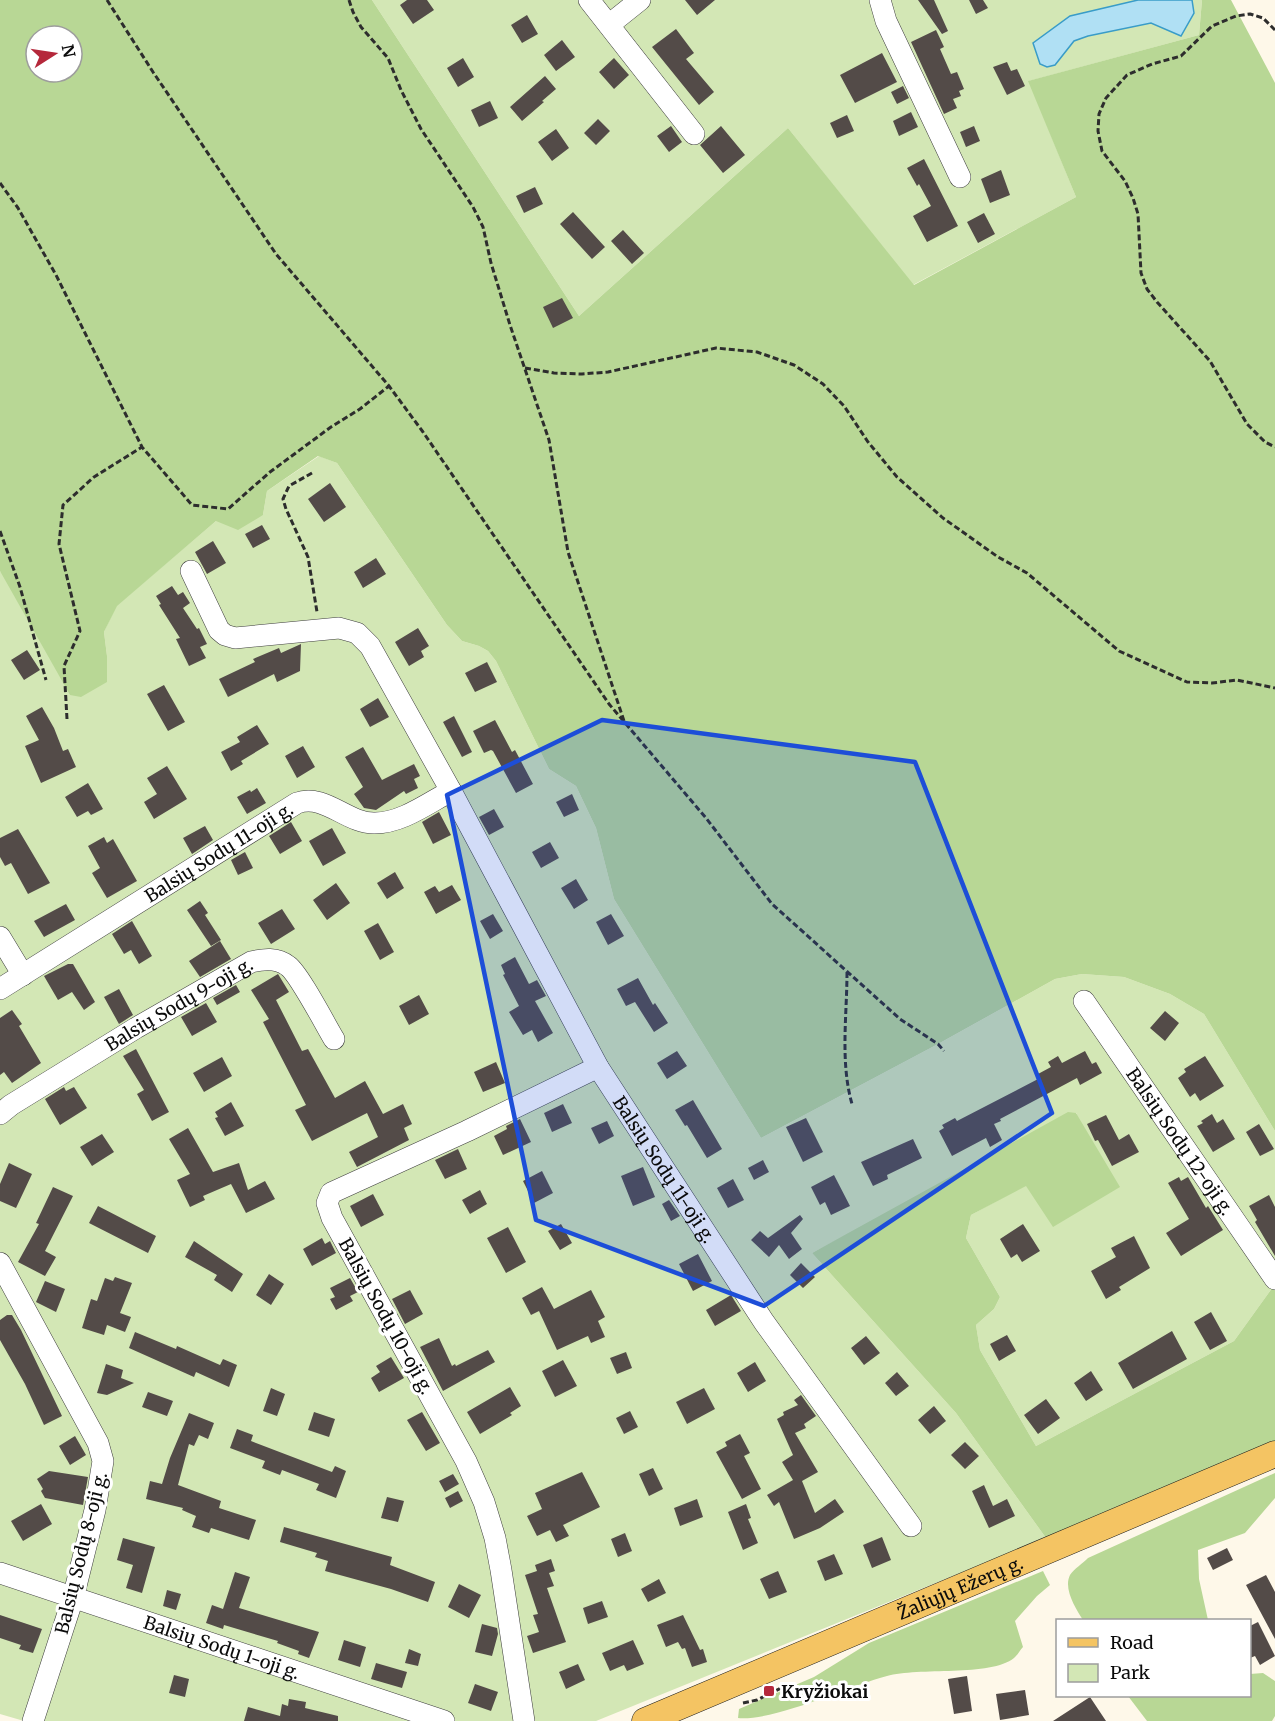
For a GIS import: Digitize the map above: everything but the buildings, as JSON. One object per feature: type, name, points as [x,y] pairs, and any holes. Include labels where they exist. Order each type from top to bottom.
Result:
[{"type":"main road","name":"Žaliųjų Ežerų g.","points":[[645,1721],[1275,1454]]},
{"type":"street","points":[[590,0],[694,134]]},
{"type":"street","points":[[610,24],[640,0]]},
{"type":"street","points":[[880,0],[886,21],[960,177]]},
{"type":"street","name":"Balsių Sodų 11-oji g.","points":[[190,571],[219,630],[225,635],[235,638],[339,628],[357,633],[370,646],[451,791],[598,1067],[764,1322],[912,1526]]},
{"type":"street","name":"Balsių Sodų 11-oji g.","points":[[0,989],[297,803],[305,800],[320,802],[360,821],[387,822],[405,816],[451,791]]},
{"type":"street","points":[[0,937],[23,975]]},
{"type":"street","name":"Balsių Sodų 9-oji g.","points":[[0,1114],[136,1028],[251,962],[261,959],[273,959],[290,967],[333,1039]]},
{"type":"street","name":"Balsių Sodų 12-oji g.","points":[[1084,1001],[1275,1280]]},
{"type":"street","name":"Balsių Sodų 10-oji g.","points":[[524,1721],[501,1570],[484,1502],[466,1461],[332,1218],[327,1203],[331,1193],[467,1131],[598,1067]]},
{"type":"street","name":"Balsių Sodų 8-oji g.","points":[[0,1263],[101,1452],[102,1468],[95,1510],[73,1598],[33,1721]]},
{"type":"street","name":"Balsių Sodų 1-oji g.","points":[[0,1573],[444,1721]]},
{"type":"path","points":[[107,0],[276,254],[389,386],[609,704],[706,818],[772,903],[900,1019],[938,1044],[944,1051]]},
{"type":"path","points":[[350,0],[361,27],[388,58],[421,129],[473,207],[483,227],[491,263],[549,440],[568,552],[624,722]]},
{"type":"path","points":[[1275,30],[1263,18],[1251,14],[1236,16],[1212,26],[1181,56],[1152,63],[1127,75],[1106,98],[1099,114],[1098,131],[1102,151],[1125,182],[1138,214],[1141,273],[1147,289],[1210,361],[1247,424],[1265,442],[1275,447]]},
{"type":"path","points":[[0,183],[18,208],[56,275],[142,447],[192,505],[228,509],[270,472],[389,386]]},
{"type":"path","points":[[525,368],[563,373],[608,372],[716,348],[757,352],[794,365],[830,391],[844,406],[868,442],[897,477],[943,518],[1027,573],[1119,651],[1187,682],[1212,684],[1237,680],[1275,688]]},
{"type":"path","points":[[67,719],[64,666],[80,631],[58,544],[63,505],[94,477],[142,447]]},
{"type":"path","points":[[312,472],[289,486],[284,499],[312,571],[320,630]]},
{"type":"path","points":[[0,531],[20,587],[46,680]]},
{"type":"path","points":[[847,972],[845,1044],[852,1104]]},
{"type":"highlighted area","points":[[602,720],[915,762],[1052,1113],[764,1306],[536,1220],[447,795]]},
{"type":"green space","points":[[0,0],[372,0],[579,316],[788,128],[914,285],[1076,197],[1028,81],[1199,35],[1202,0],[1231,0],[1275,83],[1275,1131],[1204,1014],[1170,994],[1124,977],[1082,974],[1055,979],[761,1138],[614,899],[596,828],[576,786],[549,769],[496,661],[488,651],[462,641],[447,625],[337,463],[318,456],[267,491],[263,515],[238,530],[216,521],[117,606],[104,632],[107,682],[81,697],[70,695],[0,571]]},
{"type":"green space","points":[[372,0],[1202,0],[1199,35],[1029,81],[1076,197],[913,285],[788,128],[579,316]]},
{"type":"green space","points":[[319,456],[337,463],[447,625],[462,641],[488,651],[496,661],[549,769],[576,786],[596,828],[614,899],[761,1138],[1055,979],[1082,974],[1124,977],[1170,994],[1204,1014],[1275,1131],[1275,1284],[1234,1341],[1036,1446],[980,1350],[976,1325],[994,1309],[1000,1297],[966,1238],[971,1215],[1026,1185],[1077,1113],[812,1253],[956,1413],[1046,1538],[596,1721],[24,1721],[0,1714],[0,571],[107,656],[104,632],[116,606],[216,521],[263,515],[267,491]]},
{"type":"green space","points":[[1068,1112],[1076,1113],[1120,1187],[1053,1227],[1026,1186],[971,1215],[966,1238],[1000,1297],[994,1309],[976,1325],[980,1350],[1036,1446],[1234,1341],[1275,1284],[1275,1441],[1046,1538],[956,1413],[812,1253]]},
{"type":"green space","points":[[1275,1473],[1275,1498],[1245,1533],[1198,1550],[1199,1579],[1208,1619],[1082,1619],[1071,1599],[1068,1581],[1070,1575],[1088,1558]]},
{"type":"green space","points":[[1043,1571],[1050,1585],[1015,1621],[1023,1647],[1015,1657],[1003,1664],[972,1670],[900,1673],[792,1709],[738,1718],[739,1709],[814,1677],[869,1643]]},
{"type":"green space","points":[[1263,1673],[1275,1681],[1275,1716],[1272,1721],[1147,1721],[1129,1697],[1251,1697],[1251,1674]]},
{"type":"water","points":[[1138,0],[1192,0],[1194,13],[1181,36],[1151,23],[1074,41],[1055,65],[1047,67],[1040,64],[1033,43],[1070,16]]},
{"type":"place","name":"Kryžiokai","points":[[769,1691]]}]
